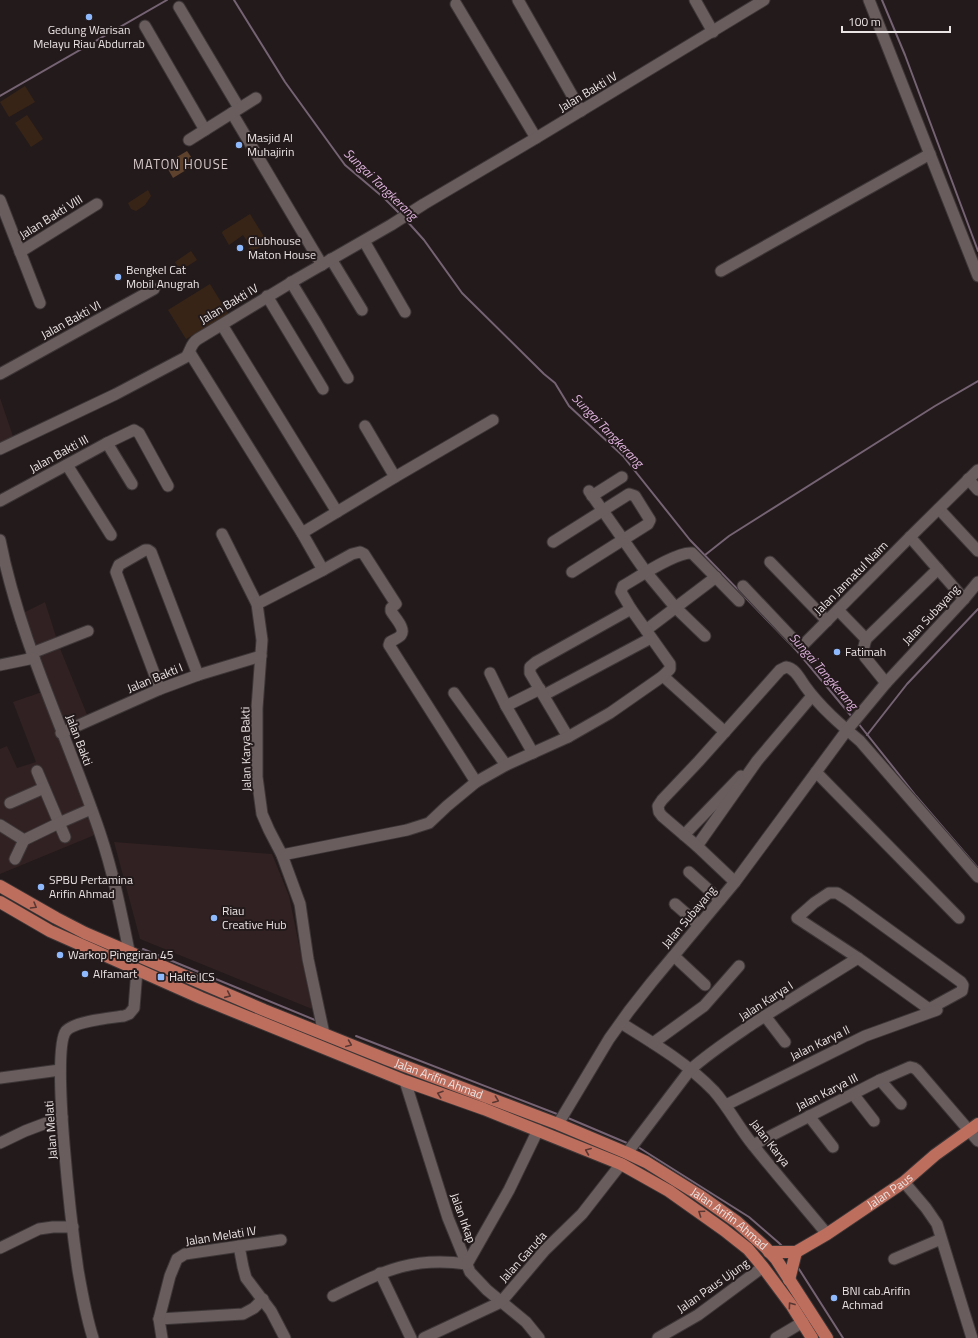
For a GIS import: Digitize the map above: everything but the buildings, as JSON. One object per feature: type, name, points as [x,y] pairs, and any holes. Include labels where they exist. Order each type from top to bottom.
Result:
[{"type":"main road","name":"Jalan Arifin Ahmad","points":[[0,886],[85,933],[264,1010],[386,1059],[558,1124],[626,1153],[660,1170],[699,1195],[750,1233],[769,1252],[827,1338]]},
{"type":"main road","name":"Jalan Arifin Ahmad","points":[[0,902],[50,931],[201,998],[405,1081],[484,1109],[621,1164],[669,1191],[748,1249],[803,1322],[812,1338]]},
{"type":"main road","points":[[381,1071],[386,1059]]},
{"type":"main road","name":"Jalan Paus","points":[[796,1252],[827,1234],[904,1182],[935,1155],[973,1127]]},
{"type":"main road","points":[[769,1252],[796,1252],[789,1280]]},
{"type":"street","points":[[518,0],[581,111]]},
{"type":"street","points":[[695,0],[713,32]]},
{"type":"street","name":"Jalan Bakti IV","points":[[0,449],[116,394],[186,357],[190,353],[190,348],[194,341],[267,296],[391,225],[764,0]]},
{"type":"street","points":[[869,0],[978,276]]},
{"type":"street","points":[[456,4],[536,138]]},
{"type":"street","points":[[179,7],[236,111],[326,262],[362,310]]},
{"type":"street","points":[[145,26],[205,130]]},
{"type":"street","points":[[189,140],[256,98]]},
{"type":"street","points":[[721,271],[930,154]]},
{"type":"street","name":"Jalan Bakti VIII","points":[[0,200],[2,213],[20,252],[40,303]]},
{"type":"street","name":"Jalan Bakti VIII","points":[[20,252],[97,204]]},
{"type":"street","points":[[364,241],[405,312]]},
{"type":"street","points":[[291,282],[348,378]]},
{"type":"street","name":"Jalan Bakti VI","points":[[0,374],[154,289]]},
{"type":"street","points":[[267,296],[323,389]]},
{"type":"street","points":[[222,325],[338,512]]},
{"type":"street","points":[[190,353],[302,533],[323,570]]},
{"type":"street","points":[[302,533],[493,420]]},
{"type":"street","points":[[365,426],[395,477]]},
{"type":"street","name":"Jalan Bakti III","points":[[0,501],[131,430],[136,430],[139,433],[168,486]]},
{"type":"street","points":[[107,443],[132,484]]},
{"type":"street","points":[[67,465],[111,535]]},
{"type":"street","name":"Jalan Jannatul Naim","points":[[743,586],[796,642],[800,644],[808,642],[826,621],[978,470]]},
{"type":"street","points":[[622,477],[591,494],[646,572],[675,607],[705,636]]},
{"type":"street","points":[[968,479],[978,490]]},
{"type":"street","points":[[553,542],[629,494],[635,496],[650,522],[572,572]]},
{"type":"street","points":[[939,509],[978,551]]},
{"type":"street","name":"Jalan Karya Bakti","points":[[222,534],[257,604],[261,632],[261,656],[257,708],[258,777],[262,814],[282,855],[300,904],[308,959],[324,1034]]},
{"type":"street","points":[[910,537],[964,599]]},
{"type":"street","name":"Jalan Bakti","points":[[0,540],[10,586],[33,655],[100,835],[120,905],[129,951]]},
{"type":"street","points":[[160,689],[116,572],[118,565],[146,550],[151,552],[198,675]]},
{"type":"street","points":[[257,604],[355,552],[362,552],[396,604],[391,608],[391,611],[401,626],[402,632],[390,642],[389,646],[476,782]]},
{"type":"street","points":[[282,855],[425,825],[433,820],[447,806],[476,782],[506,765],[568,737],[610,713],[663,676],[670,669],[670,664],[631,609],[622,593],[622,587],[646,572],[679,555],[689,552],[694,554],[739,601]]},
{"type":"street","points":[[770,562],[826,621]]},
{"type":"street","points":[[886,682],[865,657],[863,650],[866,639],[938,569]]},
{"type":"street","points":[[506,706],[542,692],[649,634],[675,607],[716,577]]},
{"type":"street","name":"Jalan Subayang","points":[[558,1124],[589,1072],[621,1023],[735,882],[849,728],[886,682],[964,599],[978,582]]},
{"type":"street","points":[[568,737],[529,669],[532,664],[631,609]]},
{"type":"street","points":[[838,610],[866,639]]},
{"type":"street","points":[[0,665],[33,655],[88,631]]},
{"type":"street","name":"Jalan Bakti I","points":[[61,733],[160,689],[198,675],[261,656]]},
{"type":"street","points":[[735,882],[660,814],[658,808],[659,803],[784,668],[788,667],[794,671],[812,696],[849,728],[978,877]]},
{"type":"street","points":[[490,673],[506,706],[533,753]]},
{"type":"street","points":[[663,676],[724,732]]},
{"type":"street","points":[[454,693],[506,765]]},
{"type":"street","points":[[697,846],[757,761],[812,696]]},
{"type":"street","points":[[684,835],[757,761]]},
{"type":"street","points":[[37,771],[65,837]]},
{"type":"street","points":[[816,772],[960,918]]},
{"type":"street","points":[[10,803],[44,788]]},
{"type":"street","points":[[15,859],[24,840],[91,809]]},
{"type":"street","points":[[0,824],[24,840]]},
{"type":"street","points":[[689,872],[720,900]]},
{"type":"street","points":[[829,893],[837,893],[961,982],[963,988],[961,992],[929,1009],[858,958],[797,918],[822,896],[829,893]]},
{"type":"street","points":[[675,904],[699,925]]},
{"type":"street","points":[[674,956],[705,986]]},
{"type":"street","name":"Jalan Karya I","points":[[690,1070],[720,1046],[765,1016],[858,958]]},
{"type":"street","points":[[654,1043],[704,1006],[739,966]]},
{"type":"street","name":"Jalan Melati","points":[[93,1338],[82,1292],[73,1227],[62,1118],[60,1070],[63,1036],[71,1027],[80,1023],[124,1016],[131,1012],[134,1005],[137,970]]},
{"type":"street","name":"Jalan Karya II","points":[[726,1105],[865,1036],[949,1005],[964,996]]},
{"type":"street","points":[[765,1016],[785,1042]]},
{"type":"street","name":"Jalan Karya","points":[[621,1023],[654,1043],[710,1087],[726,1105],[753,1145],[827,1234]]},
{"type":"street","name":"Jalan Karya III","points":[[753,1145],[880,1080],[907,1068],[914,1068],[973,1127]]},
{"type":"street","points":[[0,1078],[60,1070]]},
{"type":"street","points":[[626,1153],[690,1070]]},
{"type":"street","points":[[880,1080],[901,1104]]},
{"type":"street","name":"Jalan Irkap","points":[[405,1081],[448,1218],[473,1276],[501,1302],[526,1322],[539,1338]]},
{"type":"street","points":[[853,1094],[874,1121]]},
{"type":"street","points":[[809,1116],[833,1147]]},
{"type":"street","points":[[0,1142],[25,1131],[62,1118]]},
{"type":"street","points":[[973,1127],[978,1141]]},
{"type":"street","points":[[333,1296],[380,1273],[401,1266],[423,1262],[467,1264],[509,1190],[538,1130]]},
{"type":"street","name":"Jalan Garuda","points":[[424,1338],[501,1302],[545,1250],[582,1214],[621,1164]]},
{"type":"street","points":[[904,1182],[933,1218],[941,1238],[972,1338]]},
{"type":"street","points":[[0,1248],[39,1230],[53,1226],[73,1227]]},
{"type":"street","points":[[894,1259],[941,1238]]},
{"type":"street","name":"Jalan Melati IV","points":[[162,1338],[159,1319],[170,1276],[179,1257],[185,1254],[281,1240]]},
{"type":"street","points":[[239,1246],[246,1278],[263,1299],[285,1338]]},
{"type":"street","name":"Jalan Paus Ujung","points":[[658,1338],[698,1315],[763,1267]]},
{"type":"street","points":[[380,1273],[411,1338]]},
{"type":"street","points":[[159,1319],[243,1314],[250,1312],[263,1299]]},
{"type":"street","points":[[776,1338],[803,1322]]},
{"type":"shaded area","points":[[25,86],[35,102],[9,117],[0,102]]},
{"type":"shaded area","points":[[27,115],[43,139],[31,147],[15,123]]},
{"type":"shaded area","points":[[187,151],[196,164],[173,178],[165,164]]},
{"type":"shaded area","points":[[148,190],[151,196],[145,205],[136,211],[131,209],[128,203]]},
{"type":"shaded area","points":[[250,214],[268,243],[250,253],[248,249],[251,247],[243,235],[229,245],[222,233]]},
{"type":"shaded area","points":[[191,251],[197,260],[180,271],[175,262]]},
{"type":"shaded area","points":[[210,284],[229,315],[186,339],[168,310]]},
{"type":"shaded area","points":[[0,398],[14,439],[0,445]]},
{"type":"shaded area","points":[[45,602],[59,646],[90,722],[64,727],[23,613]]},
{"type":"shaded area","points":[[42,692],[97,834],[0,874],[0,749],[7,746],[17,768],[36,762],[13,702]]},
{"type":"shaded area","name":"Riau Creative Hub","points":[[114,842],[272,854],[289,896],[312,1009],[140,939]]},
{"type":"waterway","points":[[0,96],[167,0]]},
{"type":"waterway","name":"Sungai Tangkerang","points":[[234,0],[285,82],[345,165],[384,198],[400,214]]},
{"type":"waterway","points":[[882,0],[905,55],[978,251]]},
{"type":"waterway","name":"Sungai Tangkerang","points":[[406,220],[424,240],[462,293],[555,383],[569,406],[623,456],[690,540],[797,651],[852,717]]},
{"type":"waterway","points":[[705,555],[729,536],[935,406],[978,381]]},
{"type":"waterway","points":[[867,735],[907,684],[978,609]]},
{"type":"waterway","name":"Sungai Tangkerang","points":[[858,723],[916,796],[978,868]]},
{"type":"waterway","points":[[143,949],[315,1020]]},
{"type":"waterway","points":[[356,1036],[557,1114]]},
{"type":"waterway","points":[[568,1118],[627,1143]]},
{"type":"waterway","points":[[638,1147],[749,1217],[783,1247]]},
{"type":"waterway","points":[[799,1269],[843,1338]]},
{"type":"place","name":"Gedung Warisan Melayu Riau Abdurrab","points":[[89,17]]},
{"type":"place","name":"Masjid Al Muhajirin","points":[[239,145]]},
{"type":"place","name":"Clubhouse Maton House","points":[[240,248]]},
{"type":"place","name":"Bengkel Cat Mobil Anugrah","points":[[118,277]]},
{"type":"place","name":"Fatimah","points":[[837,652]]},
{"type":"place","name":"SPBU Pertamina Arifin Ahmad","points":[[41,887]]},
{"type":"place","name":"Riau Creative Hub","points":[[214,918]]},
{"type":"place","name":"Warkop Pinggiran 45","points":[[60,955]]},
{"type":"place","name":"Alfamart","points":[[85,974]]},
{"type":"place","name":"Halte ICS","points":[[161,977]]},
{"type":"place","name":"BNI cab.Arifin Achmad","points":[[834,1298]]},
{"type":"district","name":"MATON HOUSE","points":[[181,164]]}]
